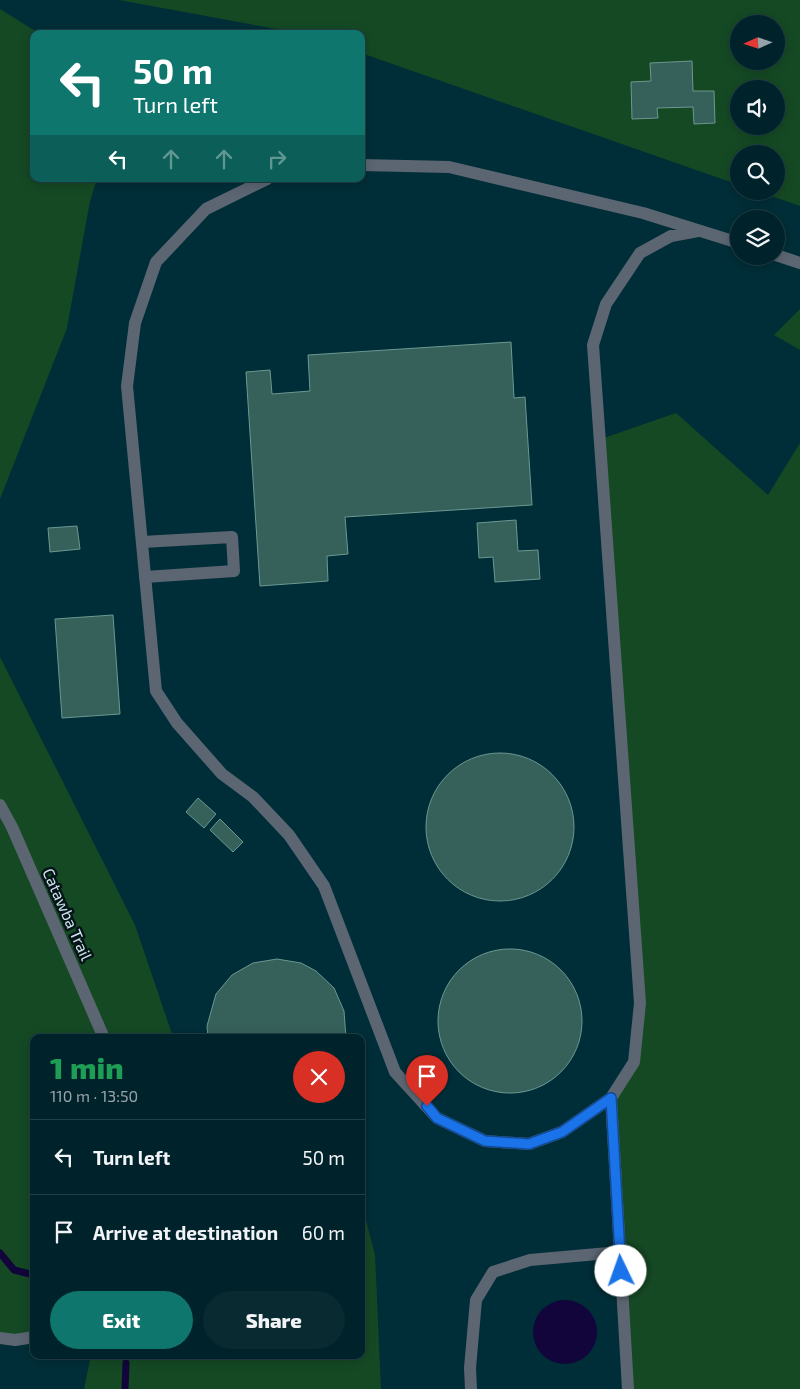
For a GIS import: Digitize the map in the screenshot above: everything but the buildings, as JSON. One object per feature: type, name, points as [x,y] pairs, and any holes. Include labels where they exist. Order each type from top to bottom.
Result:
[{"type":"street","points":[[365,165],[449,167],[643,213],[730,240]]},
{"type":"street","points":[[261,182],[206,209],[156,262],[136,323],[127,386],[156,692],[177,723],[222,774],[253,797],[288,835],[324,886],[395,1072],[437,1118],[485,1141],[529,1144],[562,1132],[611,1098],[634,1062],[640,1003],[593,345],[606,304],[640,253],[672,236],[698,231]]},
{"type":"street","points":[[785,258],[800,263]]},
{"type":"street","points":[[142,542],[232,537],[234,571],[145,577]]},
{"type":"street","name":"Catawba Trail","points":[[0,805],[12,827],[102,1034]]},
{"type":"street","points":[[611,1098],[628,1389]]},
{"type":"street","points":[[472,1389],[470,1368],[476,1300],[493,1272],[530,1260],[620,1252]]},
{"type":"street","points":[[0,1338],[15,1340],[30,1338]]},
{"type":"green space","points":[[119,0],[800,0],[800,206],[783,200],[785,200],[785,145],[730,145],[730,182],[365,54],[365,30],[281,30]]},
{"type":"green space","points":[[0,9],[34,30],[30,30],[30,182],[96,182],[90,201],[67,328],[0,499]]},
{"type":"green space","points":[[800,309],[800,350],[774,335]]},
{"type":"green space","points":[[676,413],[768,495],[800,443],[800,1389],[628,1389],[611,1098],[634,1062],[640,1003],[601,439]]},
{"type":"green space","points":[[0,657],[135,925],[172,1034],[30,1034],[30,1335],[0,1338]]},
{"type":"green space","points":[[365,1216],[375,1255],[381,1389],[84,1389],[90,1359],[365,1359]]},
{"type":"shaded area","points":[[559,1300],[571,1300],[588,1309],[595,1320],[597,1332],[595,1344],[588,1355],[571,1364],[559,1364],[547,1359],[538,1350],[533,1338],[533,1326],[538,1314],[547,1305]]},
{"type":"waterway","points":[[0,1253],[14,1270],[30,1274]]},
{"type":"waterway","points":[[125,1389],[126,1363]]},
{"type":"route","points":[[427,1106],[437,1118],[485,1141],[529,1144],[562,1132],[611,1098],[621,1271]]}]
